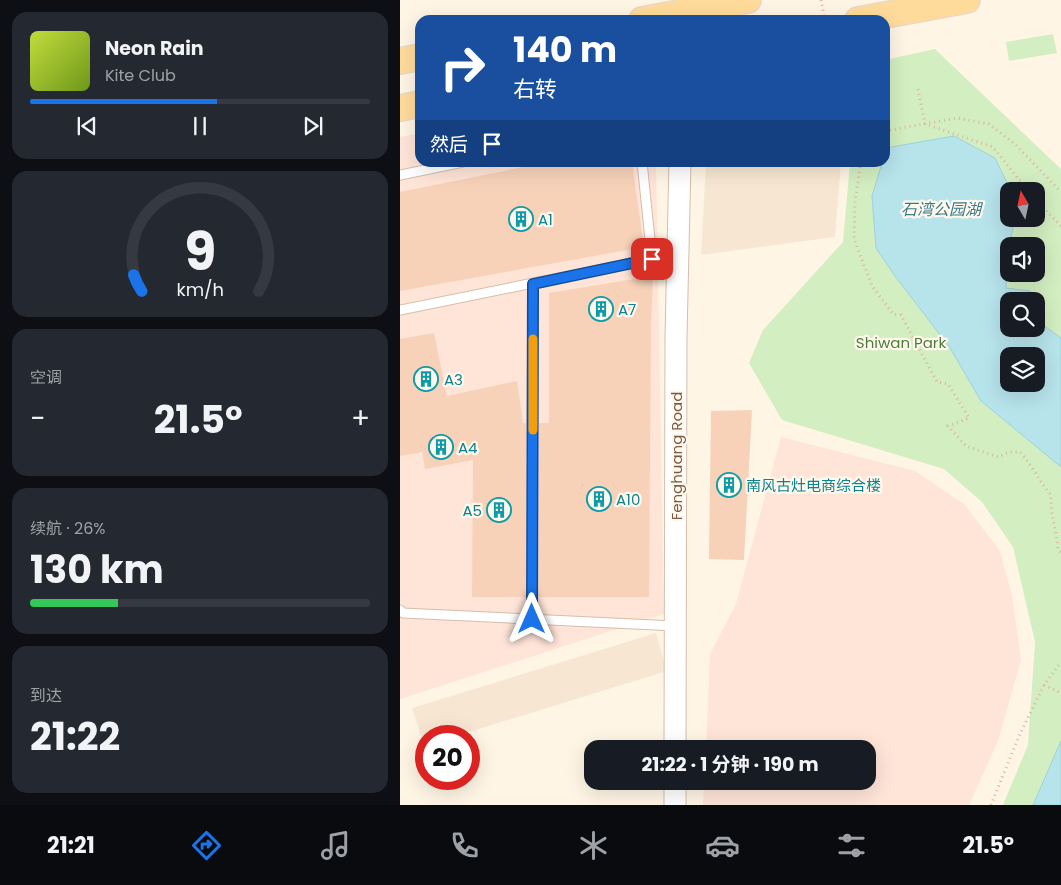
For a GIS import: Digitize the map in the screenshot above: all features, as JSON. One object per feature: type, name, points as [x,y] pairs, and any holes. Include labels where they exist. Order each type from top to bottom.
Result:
[{"type":"main road","points":[[668,15],[748,0]]},
{"type":"main road","points":[[886,15],[968,0]]},
{"type":"main road","points":[[400,60],[415,58]]},
{"type":"main road","points":[[400,108],[415,105]]},
{"type":"street","name":"Fenghuang Road","points":[[675,740],[676,337],[680,167]]},
{"type":"street","points":[[674,805],[675,790]]},
{"type":"lane","points":[[400,175],[439,167]]},
{"type":"lane","points":[[400,310],[652,259],[643,167]]},
{"type":"lane","points":[[532,619],[533,284]]},
{"type":"lane","points":[[400,610],[403,613],[675,626]]},
{"type":"path","points":[[821,0],[824,15]]},
{"type":"path","points":[[918,89],[925,124]]},
{"type":"path","points":[[890,130],[957,118],[988,124],[1015,144],[1061,192]]},
{"type":"path","points":[[925,124],[993,147],[1021,182]]},
{"type":"path","points":[[860,167],[855,202],[854,239],[872,286],[893,314],[901,316],[937,382],[948,384],[969,418],[948,426],[966,446],[998,457],[1009,452],[1020,452],[1031,463],[1038,479],[1051,495],[1050,511],[1057,534],[1058,550],[1061,553]]},
{"type":"path","points":[[1045,209],[1061,226]]},
{"type":"path","points":[[991,805],[1018,736],[1044,685],[1061,662]]},
{"type":"path","points":[[1044,685],[1061,693]]},
{"type":"shaded area","points":[[415,134],[415,167],[656,167],[664,614],[400,699],[400,137]]},
{"type":"shaded area","points":[[706,167],[841,167],[835,237],[701,255]]},
{"type":"shaded area","points":[[781,437],[915,471],[964,504],[1000,551],[1012,596],[1021,660],[998,741],[969,805],[703,805],[704,790],[876,790],[876,740],[706,740],[710,654],[736,604]]},
{"type":"shaded area","points":[[656,633],[667,671],[480,729],[480,725],[417,725],[412,708]]},
{"type":"green space","points":[[1053,34],[1057,53],[1009,61],[1006,42]]},
{"type":"green space","name":"Shiwan Park","points":[[935,49],[1061,169],[1061,805],[1003,805],[1028,745],[1035,642],[1013,547],[982,502],[944,469],[782,420],[749,363],[763,330],[843,242],[850,167],[890,167],[890,59]]},
{"type":"water","name":"石湾公园湖","points":[[954,136],[995,158],[1007,182],[1000,182],[1000,228],[1013,228],[1011,237],[1000,237],[1000,282],[1006,282],[1006,288],[1031,292],[1000,292],[1000,337],[1045,337],[1045,326],[1061,338],[1061,467],[981,401],[950,348],[876,248],[872,196],[881,167],[890,167],[890,147]]},
{"type":"water","points":[[1061,741],[1061,805],[1033,805]]},
{"type":"building","name":"A1","points":[[523,167],[633,167],[644,247],[400,291],[400,192]]},
{"type":"building","name":"A10","points":[[653,276],[649,597],[538,597],[539,423],[549,423],[549,293]]},
{"type":"building","points":[[434,333],[447,396],[517,381],[523,423],[526,423],[526,597],[472,597],[473,460],[425,469],[422,452],[400,456],[400,339]]},
{"type":"building","name":"南风古灶电商综合楼","points":[[752,410],[744,560],[709,559],[711,411]]},
{"type":"slow traffic","points":[[533,339],[533,430]]},
{"type":"place","name":"A1","points":[[521,219]]},
{"type":"place","name":"A7","points":[[601,309]]},
{"type":"place","name":"A3","points":[[426,379]]},
{"type":"place","name":"A4","points":[[441,447]]},
{"type":"place","name":"南风古灶电商综合楼","points":[[729,485]]},
{"type":"place","name":"A10","points":[[599,499]]},
{"type":"place","name":"A5","points":[[499,510]]},
{"type":"route","points":[[532,619],[533,284],[652,259]]}]
